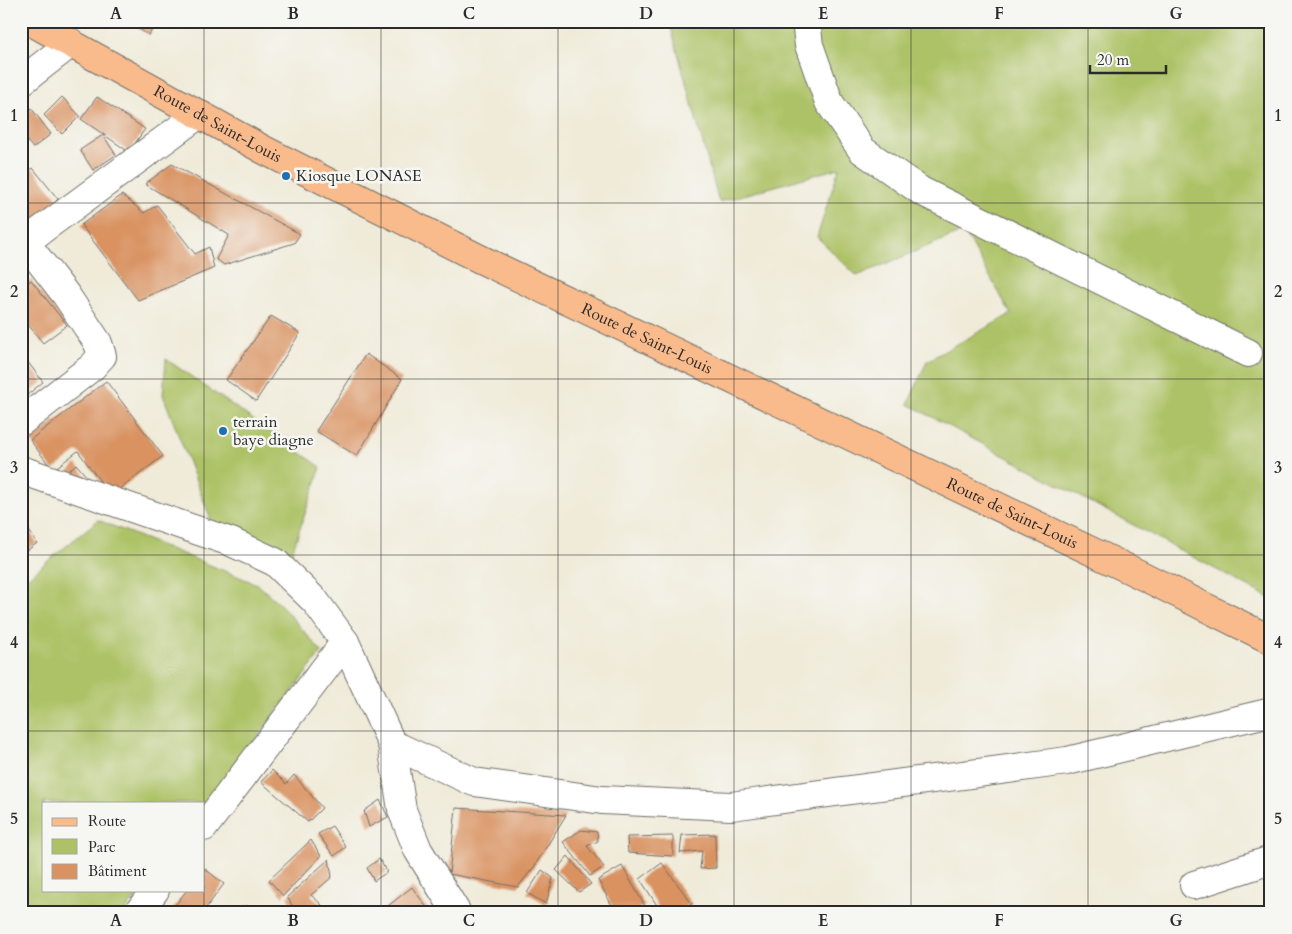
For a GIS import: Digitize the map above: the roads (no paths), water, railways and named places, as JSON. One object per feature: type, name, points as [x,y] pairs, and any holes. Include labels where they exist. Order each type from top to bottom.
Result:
[{"type":"main road","name":"Route de Saint-Louis","points":[[30,21],[198,115],[478,258],[1139,574],[1271,640]]},
{"type":"street","points":[[806,21],[809,45],[829,102],[862,150],[921,191],[1248,353]]},
{"type":"street","points":[[21,82],[71,43]]},
{"type":"street","points":[[21,422],[92,367],[102,356],[98,343],[66,295],[22,242],[198,115]]},
{"type":"street","points":[[21,470],[231,542],[275,562],[315,601],[345,642],[392,744],[402,810],[418,850],[457,913]]},
{"type":"street","points":[[205,826],[345,642]]},
{"type":"street","points":[[392,744],[474,782],[602,800],[731,806],[1066,761],[1271,712]]},
{"type":"street","points":[[1194,885],[1271,860]]},
{"type":"street","points":[[138,913],[154,892]]},
{"type":"place","name":"Kiosque LONASE","points":[[286,176]]},
{"type":"place","name":"terrain baye diagne","points":[[223,431]]}]
